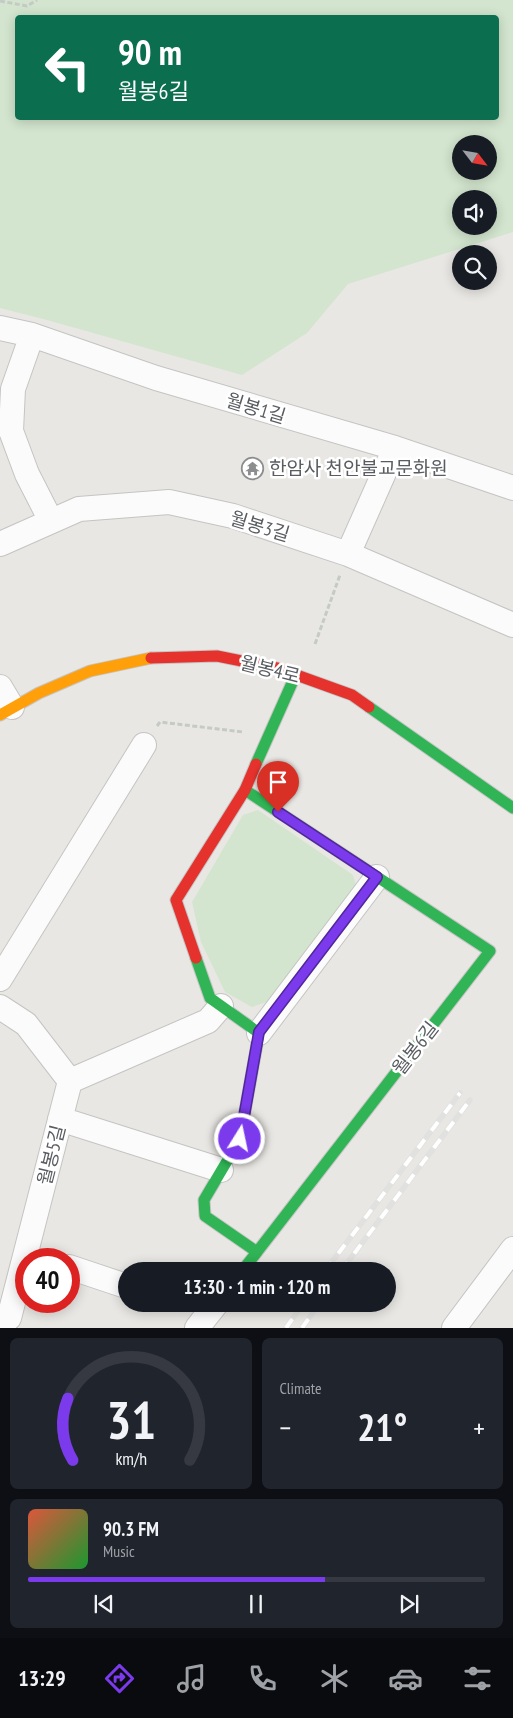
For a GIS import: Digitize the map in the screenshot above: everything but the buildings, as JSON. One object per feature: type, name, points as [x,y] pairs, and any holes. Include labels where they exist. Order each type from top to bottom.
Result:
[{"type":"street","name":"월봉1길","points":[[0,328],[32,335],[156,378],[395,448],[513,488]]},
{"type":"street","points":[[32,335],[13,389],[11,431],[27,474],[51,521]]},
{"type":"street","points":[[348,554],[395,448]]},
{"type":"street","name":"월봉3길","points":[[0,544],[78,508],[169,502],[232,516],[348,554],[513,625]]},
{"type":"street","name":"월봉4로","points":[[4,703],[39,693],[90,671],[150,658],[216,656],[277,668],[352,695],[513,808]]},
{"type":"street","points":[[259,1032],[210,998],[176,900],[245,790],[296,674]]},
{"type":"street","points":[[0,979],[144,744]]},
{"type":"street","name":"월봉6길","points":[[245,790],[490,952],[249,1262]]},
{"type":"street","points":[[257,1252],[205,1216],[204,1200],[240,1139],[259,1032],[377,877]]},
{"type":"street","points":[[0,1007],[26,1024],[70,1081],[208,1021],[221,1006]]},
{"type":"street","name":"월봉5길","points":[[35,1248],[60,1119],[70,1081]]},
{"type":"street","points":[[60,1119],[221,1170]]},
{"type":"street","points":[[454,1328],[513,1249]]},
{"type":"street","points":[[80,1271],[118,1283]]},
{"type":"street","name":"월봉5길","points":[[0,1323],[9,1318],[15,1302]]},
{"type":"street","points":[[197,1328],[210,1312]]},
{"type":"path","points":[[0,1],[27,6],[37,0]]},
{"type":"path","points":[[315,644],[348,554]]},
{"type":"path","points":[[144,744],[160,722],[244,732],[268,739]]},
{"type":"green space","points":[[0,0],[513,0],[513,232],[472,245],[452,245],[452,251],[348,284],[307,333],[242,375],[0,308]]},
{"type":"green space","points":[[258,810],[353,875],[356,886],[273,1000],[252,1007],[225,992],[201,942],[192,902],[243,815]]},
{"type":"railway","points":[[332,1262],[460,1093]]},
{"type":"railway","points":[[348,1262],[470,1100]]},
{"type":"railway","points":[[286,1328],[297,1312]]},
{"type":"railway","points":[[302,1328],[313,1312]]},
{"type":"traffic: fast","points":[[256,764],[296,674]]},
{"type":"traffic: fast","points":[[369,707],[513,808]]},
{"type":"traffic: fast","points":[[245,790],[490,951],[257,1252]]},
{"type":"traffic: fast","points":[[196,958],[210,998],[259,1033],[240,1139],[204,1200],[205,1216],[257,1252],[249,1262]]},
{"type":"traffic: slow","points":[[0,715],[39,693],[90,671],[151,658]]},
{"type":"traffic: jam","points":[[151,658],[217,656],[277,668],[352,695],[369,707]]},
{"type":"traffic: jam","points":[[196,958],[176,900],[245,790],[256,764]]},
{"type":"place","name":"한암사 천안불교문화원","points":[[253,468]]},
{"type":"route","points":[[240,1139],[259,1032],[377,877],[278,812]]}]
